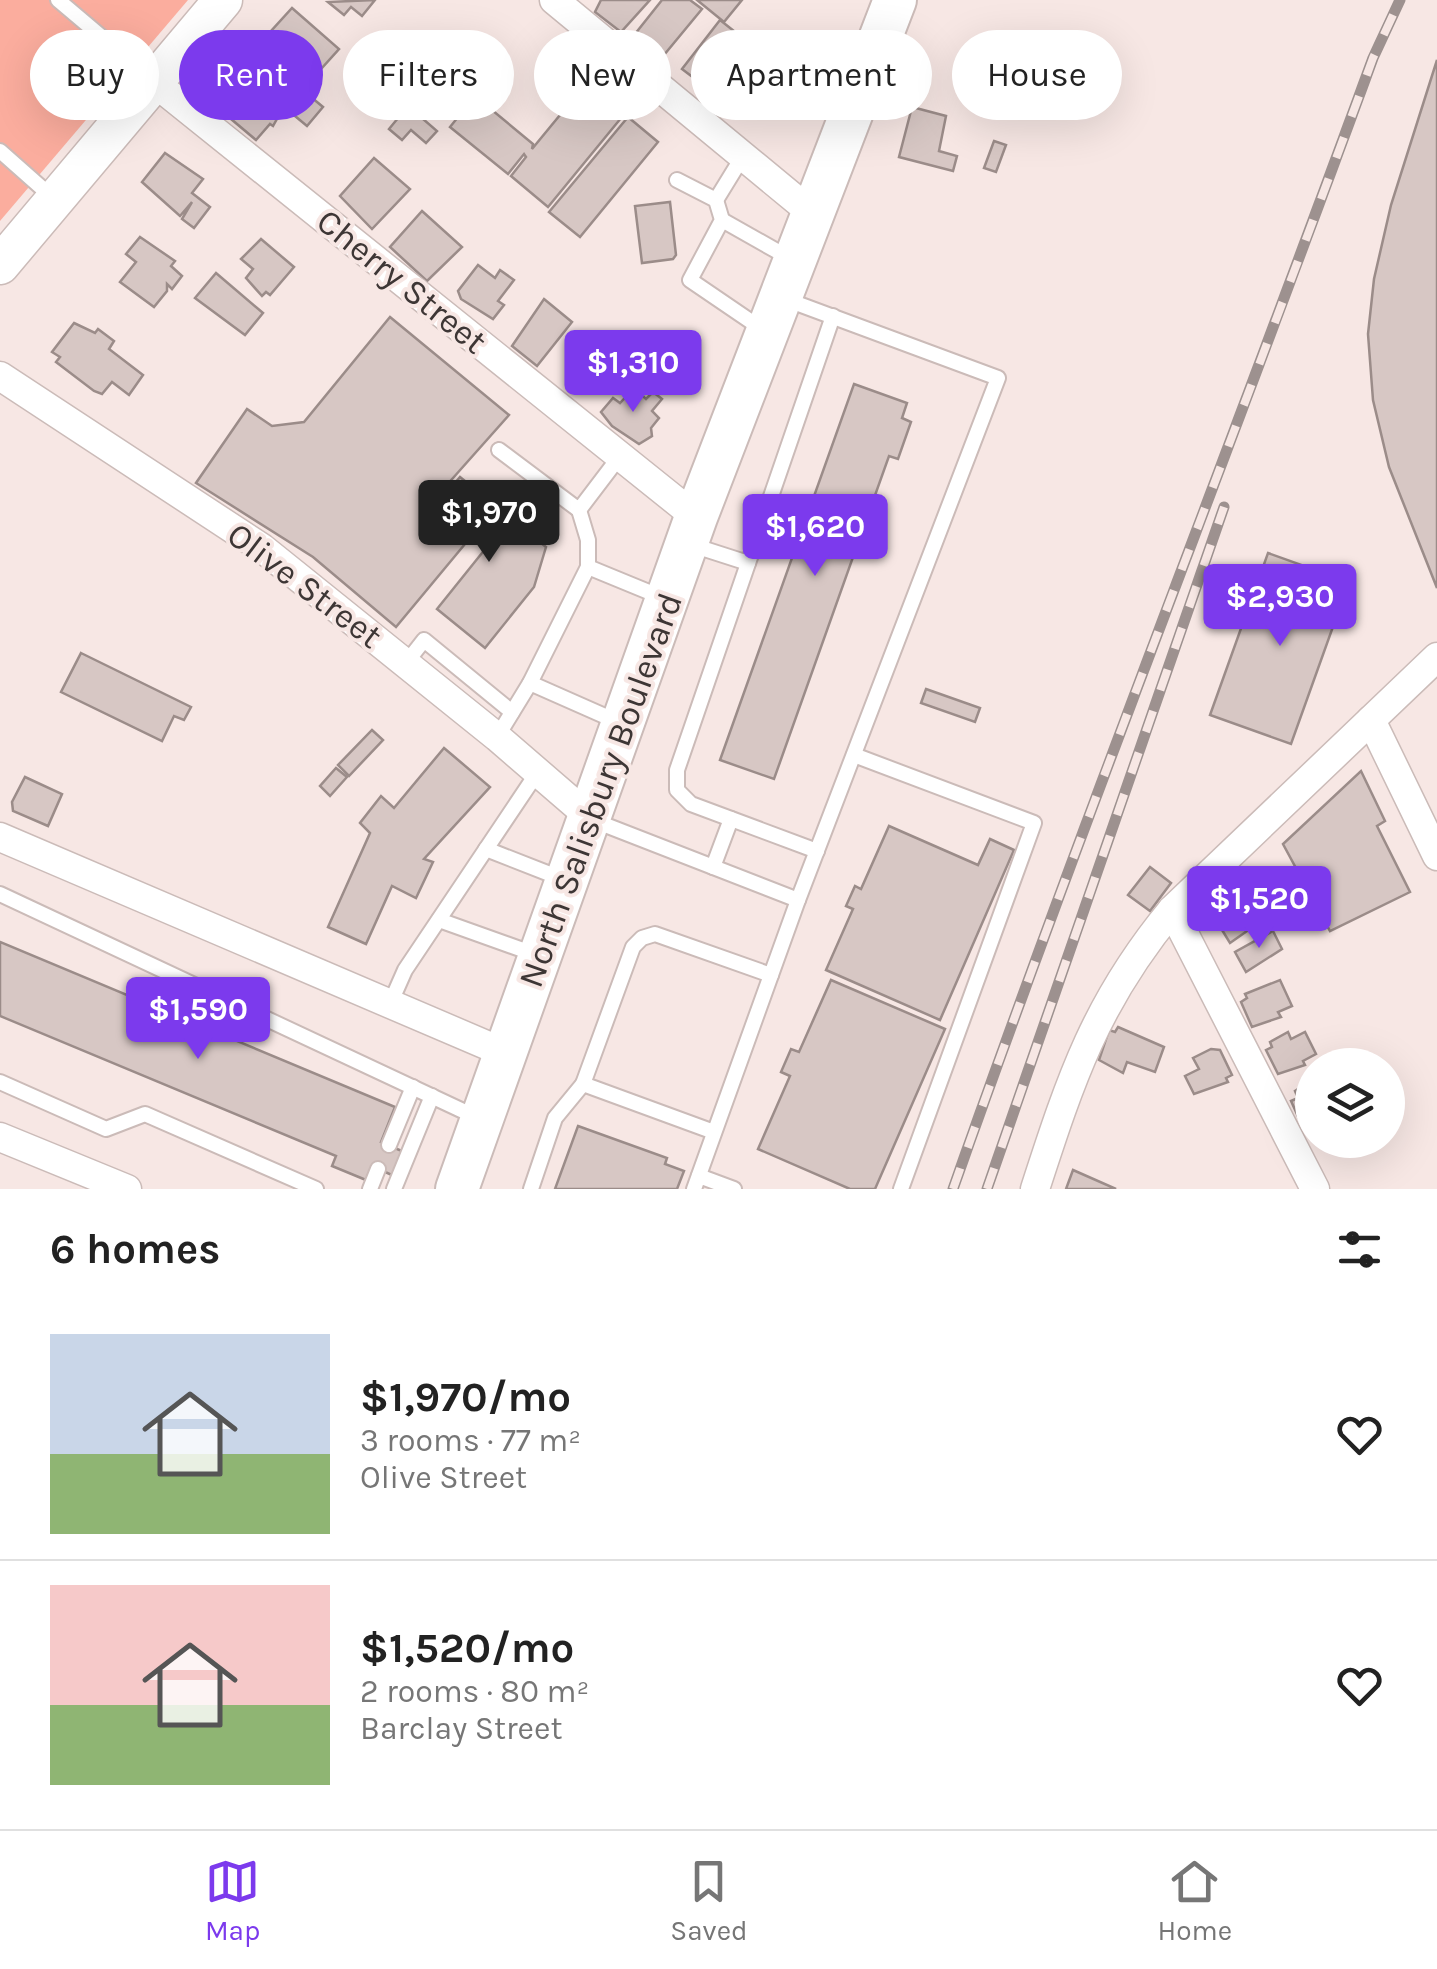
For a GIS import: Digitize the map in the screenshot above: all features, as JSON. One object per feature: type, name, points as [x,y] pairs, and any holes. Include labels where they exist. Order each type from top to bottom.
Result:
[{"type":"main road","name":"North Salisbury Boulevard","points":[[457,1189],[592,820],[692,530],[895,0]]},
{"type":"street","points":[[159,77],[223,0]]},
{"type":"street","points":[[554,0],[812,213]]},
{"type":"street","name":"Cherry Street","points":[[159,85],[620,456],[692,530]]},
{"type":"street","points":[[0,264],[123,120]]},
{"type":"street","name":"Olive Street","points":[[0,376],[262,548],[497,737],[592,820]]},
{"type":"street","points":[[1035,1189],[1094,1024],[1133,956],[1172,910],[1437,657]]},
{"type":"street","points":[[1371,720],[1437,856]]},
{"type":"street","points":[[0,837],[506,1053]]},
{"type":"street","points":[[1172,910],[1314,1189]]},
{"type":"street","points":[[0,1137],[127,1189]]},
{"type":"lane","points":[[58,0],[93,30]]},
{"type":"lane","points":[[0,151],[56,200]]},
{"type":"lane","points":[[716,200],[743,156]]},
{"type":"lane","points":[[677,180],[716,200],[722,220],[780,297]]},
{"type":"lane","points":[[722,220],[690,280],[780,297],[998,378],[798,900],[696,1182],[734,1189]]},
{"type":"lane","points":[[818,851],[691,804],[677,790],[677,770],[832,316]]},
{"type":"lane","points":[[497,737],[530,683],[588,567],[588,540],[578,510],[499,450]]},
{"type":"lane","points":[[578,510],[620,456]]},
{"type":"lane","points":[[692,530],[748,563]]},
{"type":"lane","points":[[588,567],[668,600]]},
{"type":"lane","points":[[406,663],[424,640],[512,712]]},
{"type":"lane","points":[[530,683],[624,724]]},
{"type":"lane","points":[[854,755],[1034,823],[901,1189]]},
{"type":"lane","points":[[390,1004],[405,970],[538,774]]},
{"type":"lane","points":[[713,867],[731,818]]},
{"type":"lane","points":[[592,820],[798,900]]},
{"type":"lane","points":[[486,849],[569,882]]},
{"type":"lane","points":[[0,894],[482,1120]]},
{"type":"lane","points":[[439,920],[541,957]]},
{"type":"lane","points":[[530,1189],[555,1118],[583,1084],[632,947],[642,938],[655,934],[771,975]]},
{"type":"lane","points":[[0,1082],[106,1129],[144,1114],[316,1189]]},
{"type":"lane","points":[[583,1084],[714,1132]]},
{"type":"lane","points":[[389,1145],[413,1087]]},
{"type":"lane","points":[[394,1189],[432,1096]]},
{"type":"lane","points":[[370,1189],[378,1170]]},
{"type":"shaded area","points":[[0,0],[188,0],[159,34],[159,30],[30,30],[30,120],[86,120],[0,221]]},
{"type":"building","points":[[375,0],[362,16],[351,7],[344,15],[328,2]]},
{"type":"building","points":[[601,0],[650,0],[623,30],[595,12]]},
{"type":"building","points":[[662,0],[690,0],[702,9],[671,46],[671,30],[638,30]]},
{"type":"building","points":[[697,0],[742,0],[724,22]]},
{"type":"building","points":[[292,8],[317,30],[272,30]]},
{"type":"building","points":[[720,20],[733,30],[712,30]]},
{"type":"building","points":[[323,35],[339,49],[323,67]]},
{"type":"building","points":[[691,57],[691,76],[682,69]]},
{"type":"building","points":[[1437,60],[1437,588],[1389,467],[1373,400],[1368,334],[1374,279],[1391,205]]},
{"type":"building","points":[[932,112],[946,116],[939,151],[957,156],[953,171],[899,157],[909,120],[932,120]]},
{"type":"building","points":[[232,120],[276,120],[256,140]]},
{"type":"building","points":[[396,120],[424,120],[437,131],[426,143],[411,130],[402,140],[389,129]]},
{"type":"building","points":[[456,120],[504,120],[533,144],[532,149],[556,120],[619,120],[548,207],[511,176],[526,157],[524,154],[508,174],[450,127]]},
{"type":"building","points":[[626,120],[632,120],[658,142],[580,237],[549,212]]},
{"type":"building","points":[[994,141],[1006,145],[996,172],[984,168]]},
{"type":"building","points":[[165,153],[203,179],[192,193],[210,207],[194,228],[182,219],[192,202],[180,216],[142,182]]},
{"type":"building","points":[[374,158],[410,189],[372,229],[340,196]]},
{"type":"building","points":[[670,202],[676,255],[673,259],[642,263],[635,206]]},
{"type":"building","points":[[422,211],[462,247],[427,281],[390,247]]},
{"type":"building","points":[[140,237],[175,261],[171,266],[182,276],[172,289],[167,284],[167,291],[154,307],[120,282],[136,262],[126,254]]},
{"type":"building","points":[[261,239],[294,267],[270,295],[266,292],[262,296],[246,278],[253,269],[241,259]]},
{"type":"building","points":[[478,265],[495,278],[500,270],[514,280],[498,301],[504,305],[493,319],[461,299],[458,291]]},
{"type":"building","points":[[216,273],[263,313],[245,335],[195,298]]},
{"type":"building","points":[[544,299],[572,322],[537,366],[512,346]]},
{"type":"building","points":[[390,317],[509,415],[429,505],[470,538],[396,627],[313,557],[196,483],[247,409],[272,426],[304,422]]},
{"type":"building","points":[[74,323],[95,333],[98,329],[114,341],[109,349],[143,375],[129,395],[112,382],[102,394],[94,391],[56,362],[60,357],[52,352]]},
{"type":"building","points":[[854,384],[907,403],[902,418],[911,422],[898,459],[889,456],[774,779],[720,760]]},
{"type":"building","points":[[634,388],[646,399],[653,392],[662,399],[652,411],[659,418],[651,428],[652,436],[639,444],[612,426],[601,412],[613,398],[620,403]]},
{"type":"building","points":[[460,477],[546,547],[534,587],[485,648],[437,609],[486,548],[435,507]]},
{"type":"building","points":[[1268,553],[1349,582],[1291,744],[1210,715]]},
{"type":"building","points":[[81,653],[191,707],[184,720],[174,716],[162,741],[61,692]]},
{"type":"building","points":[[926,689],[980,708],[975,722],[921,703]]},
{"type":"building","points":[[372,730],[383,740],[349,776],[338,765]]},
{"type":"building","points":[[444,748],[490,787],[424,859],[433,862],[416,898],[392,886],[366,944],[328,927],[370,833],[360,823],[381,796],[394,808]]},
{"type":"building","points":[[336,768],[347,777],[330,796],[320,786]]},
{"type":"building","points":[[1361,771],[1385,821],[1377,826],[1410,892],[1330,931],[1283,844]]},
{"type":"building","points":[[25,777],[62,794],[48,826],[13,811],[12,802]]},
{"type":"building","points":[[889,826],[978,865],[990,839],[1014,850],[940,1020],[826,970],[853,909],[846,906],[855,886],[861,889]]},
{"type":"building","points":[[1150,867],[1171,883],[1150,911],[1128,895]]},
{"type":"building","points":[[1261,890],[1274,912],[1230,943],[1219,925],[1213,928],[1209,921],[1215,918],[1212,913],[1230,902],[1232,907]]},
{"type":"building","points":[[1273,931],[1282,949],[1246,972],[1235,952]]},
{"type":"building","points":[[0,942],[395,1107],[381,1142],[404,1152],[394,1176],[372,1166],[366,1180],[332,1166],[336,1156],[0,1016]]},
{"type":"building","points":[[831,980],[945,1029],[875,1189],[850,1189],[758,1149],[790,1076],[781,1072],[791,1049],[799,1052]]},
{"type":"building","points":[[1280,980],[1292,1006],[1278,1012],[1281,1017],[1252,1027],[1241,1002],[1247,998],[1245,994]]},
{"type":"building","points":[[1118,1027],[1164,1047],[1155,1072],[1127,1062],[1123,1073],[1099,1060],[1109,1030],[1115,1032]]},
{"type":"building","points":[[1288,1032],[1291,1039],[1305,1032],[1313,1048],[1295,1048],[1295,1068],[1278,1074],[1266,1050],[1272,1047],[1270,1042]]},
{"type":"building","points":[[1211,1049],[1220,1050],[1232,1075],[1226,1078],[1228,1082],[1194,1094],[1185,1076],[1199,1069],[1193,1058]]},
{"type":"building","points":[[578,1126],[667,1158],[665,1164],[684,1171],[677,1189],[555,1189]]},
{"type":"building","points":[[1073,1170],[1116,1189],[1066,1189]]},
{"type":"railway","points":[[953,1189],[1373,58],[1400,0]]},
{"type":"railway","points":[[987,1189],[1224,507]]}]
